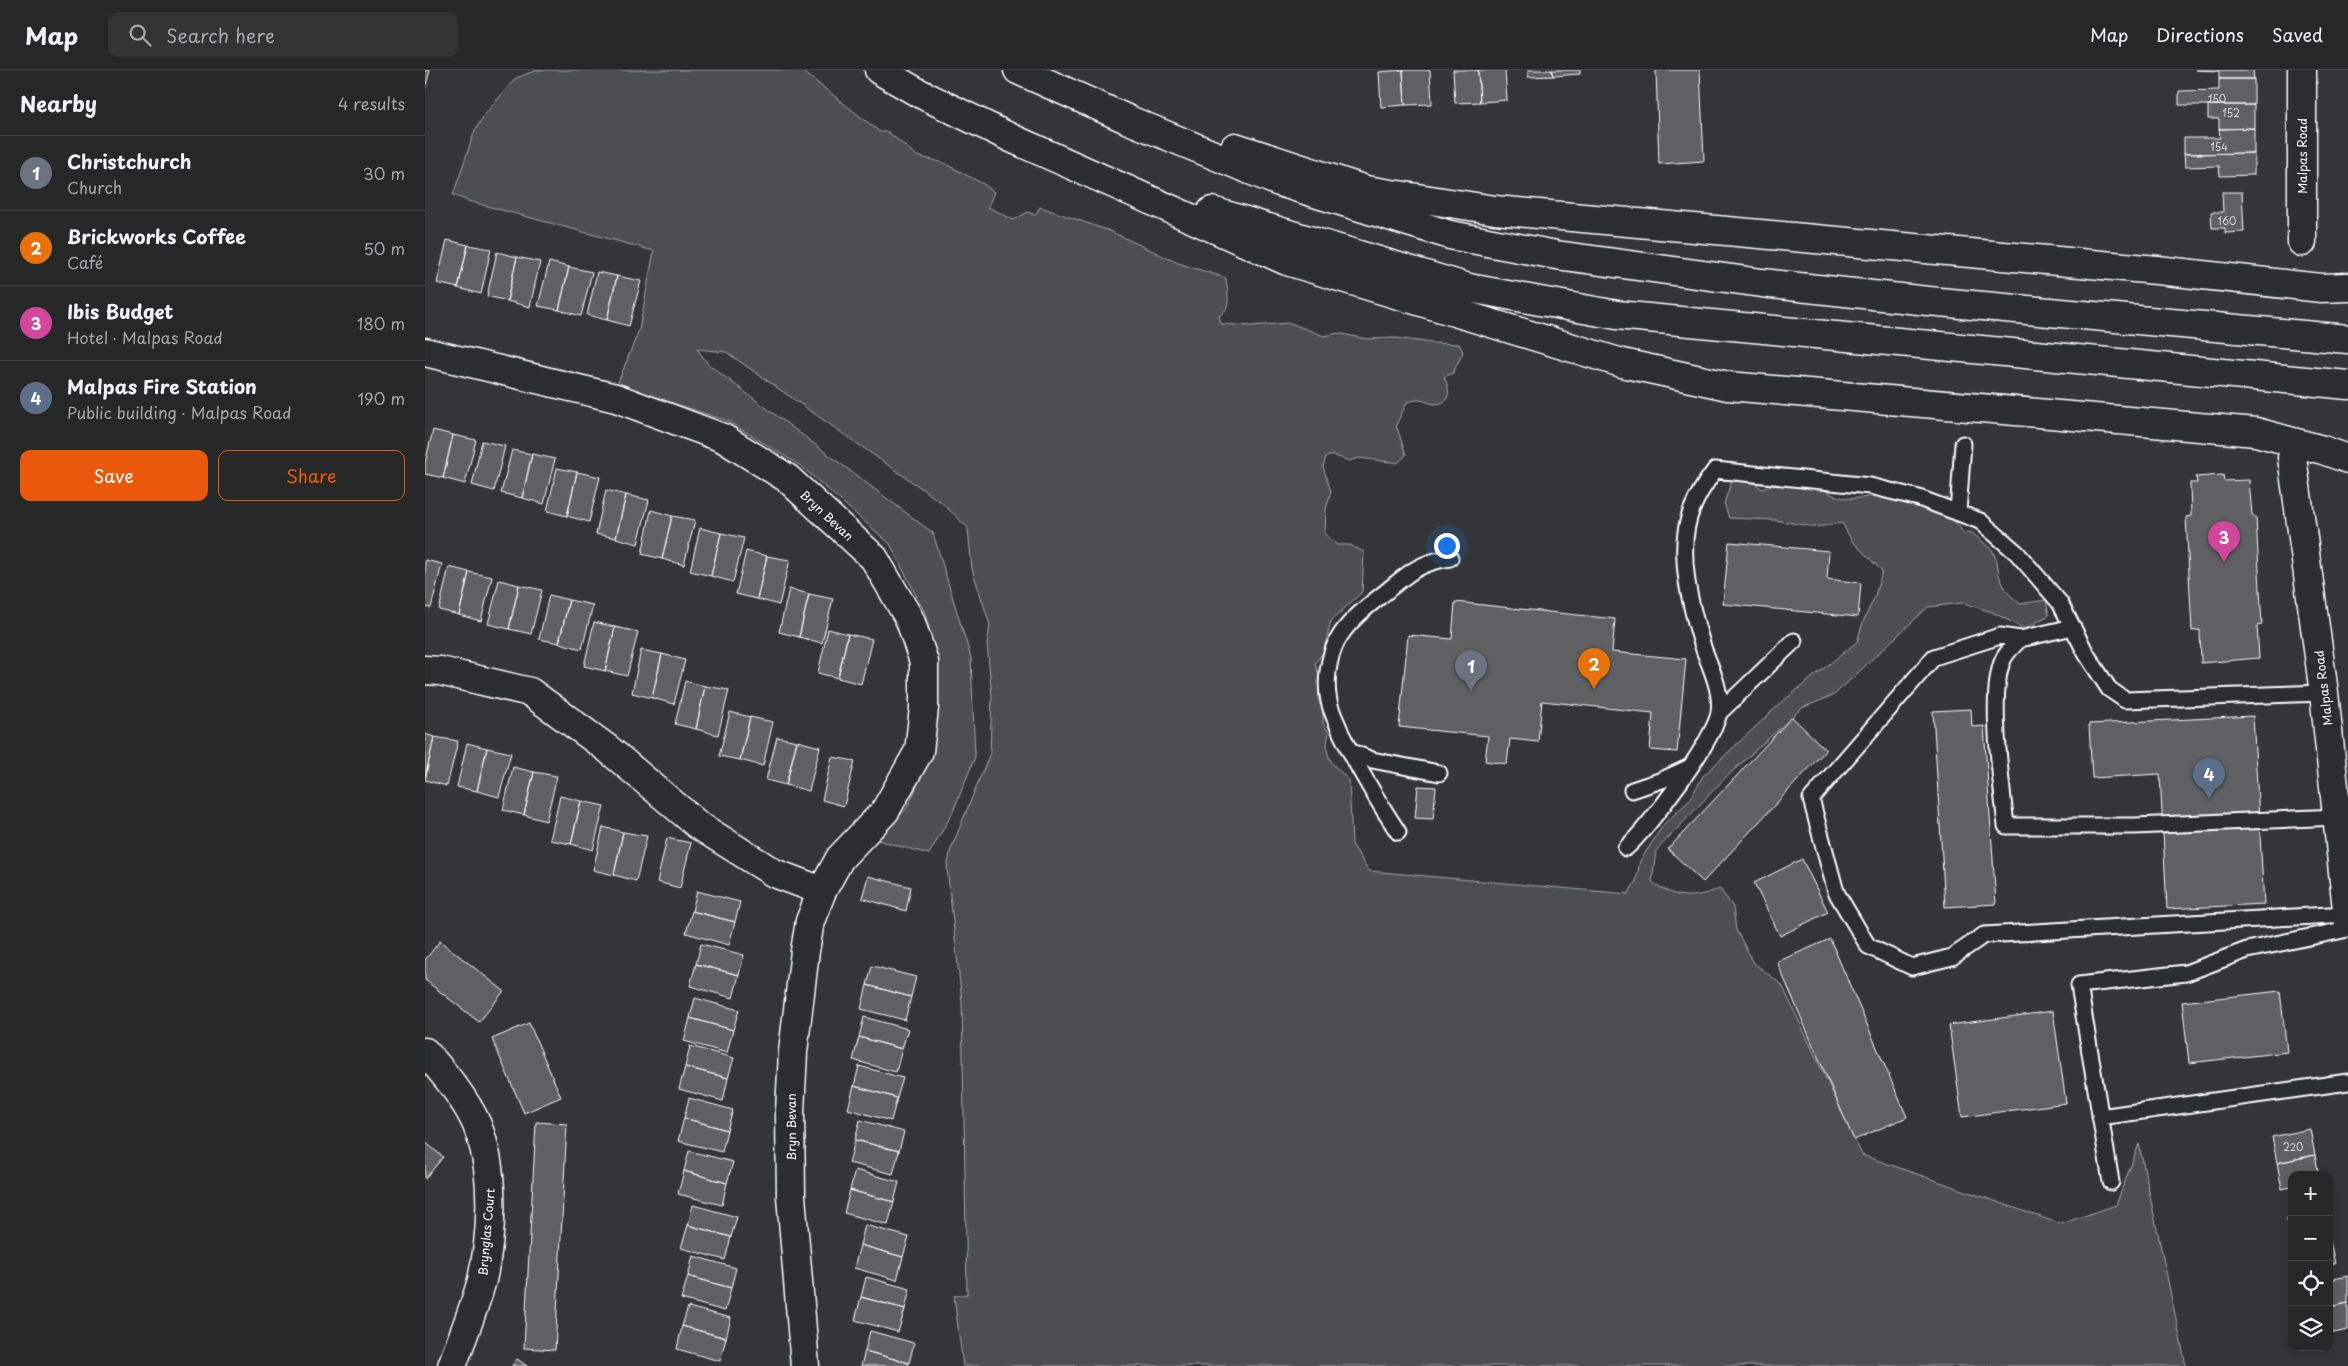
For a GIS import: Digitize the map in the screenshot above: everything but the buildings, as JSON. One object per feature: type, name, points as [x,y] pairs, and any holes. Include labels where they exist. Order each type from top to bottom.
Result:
[{"type":"main road","points":[[879,70],[917,92],[1011,138],[1287,260],[1622,363],[1728,386],[2256,432],[2323,450],[2348,459]]},
{"type":"main road","points":[[1018,70],[1129,120],[1279,182],[1450,235],[1556,255],[1762,283],[1929,301],[2348,339]]},
{"type":"main road","name":"Malpas Road","points":[[2302,70],[2302,242]]},
{"type":"main road","points":[[1129,120],[1245,149],[1366,190],[1495,210],[2157,270],[2321,288],[2348,286]]},
{"type":"main road","points":[[1096,177],[1469,288],[1617,315],[2348,385]]},
{"type":"main road","name":"Bryn Bevan","points":[[425,352],[616,398],[723,438],[787,478],[874,558],[910,620],[924,662],[924,708],[919,751],[885,810],[839,858],[822,891],[810,921],[805,951],[793,1052],[790,1111],[791,1196],[805,1366]]},
{"type":"main road","name":"Malpas Road","points":[[2292,457],[2324,693],[2348,921]]},
{"type":"main road","points":[[425,670],[440,670],[531,692],[608,749],[698,824],[774,873],[822,891]]},
{"type":"main road","name":"Brynglas Court","points":[[425,1052],[454,1084],[480,1132],[491,1187],[488,1234],[482,1280],[452,1366]]},
{"type":"lane","points":[[1958,512],[1963,444]]},
{"type":"lane","points":[[1720,712],[1717,690],[1696,626],[1685,570],[1686,540],[1691,511],[1701,489],[1715,470],[1870,486],[1919,498],[1980,521],[2017,553],[2060,603],[2087,656],[2109,689],[2125,700],[2324,693]]},
{"type":"lane","points":[[1398,832],[1368,786],[1328,701],[1328,672],[1337,642],[1356,616],[1418,566],[1429,561],[1450,558]]},
{"type":"lane","points":[[2073,627],[2020,639],[2000,636],[1934,657],[1811,799],[1836,892],[1868,946],[1912,967],[1952,957],[1984,935],[2348,921]]},
{"type":"lane","points":[[2020,639],[2003,659],[1997,685],[1996,716],[2006,826],[2135,826],[2337,817]]},
{"type":"lane","points":[[1626,848],[1646,828],[1690,767],[1708,740],[1720,712],[1795,641]]},
{"type":"lane","points":[[1351,752],[1372,760],[1439,773]]},
{"type":"lane","points":[[1632,790],[1662,780],[1690,767]]},
{"type":"lane","points":[[2111,1182],[2079,985],[2186,973],[2247,950],[2348,921]]},
{"type":"lane","points":[[2100,1117],[2348,1082]]},
{"type":"shaded area","points":[[537,70],[801,70],[880,132],[888,132],[917,156],[944,163],[985,185],[994,192],[988,207],[1014,220],[1028,212],[1035,215],[1040,207],[1110,231],[1178,263],[1226,278],[1228,304],[1219,316],[1221,324],[1251,326],[1290,323],[1324,336],[1338,333],[1366,339],[1396,338],[1432,343],[1459,344],[1463,352],[1453,373],[1444,377],[1448,386],[1447,398],[1441,403],[1435,404],[1419,400],[1407,402],[1396,425],[1406,455],[1398,463],[1359,458],[1349,461],[1333,455],[1326,457],[1323,467],[1331,492],[1326,509],[1325,534],[1337,545],[1350,545],[1364,552],[1362,592],[1331,621],[1323,653],[1315,663],[1320,678],[1318,700],[1323,710],[1323,723],[1329,733],[1327,742],[1328,755],[1334,765],[1349,780],[1352,844],[1369,871],[1628,894],[1636,881],[1640,861],[1664,824],[1689,801],[1703,776],[1783,701],[1857,642],[1863,622],[1875,596],[1882,571],[1852,541],[1842,523],[1815,527],[1775,520],[1729,518],[1724,503],[1731,483],[1747,477],[1762,489],[1780,482],[1813,481],[1833,495],[1842,498],[1901,495],[1925,505],[1955,522],[1964,534],[1971,532],[1992,550],[2006,591],[2020,604],[2046,600],[2049,615],[2025,629],[1992,612],[1963,603],[1928,607],[1834,695],[1802,708],[1724,779],[1656,851],[1652,882],[1677,895],[1685,896],[1701,895],[1720,889],[1733,907],[1736,930],[1754,963],[1782,985],[1862,1155],[2061,1224],[2116,1205],[2139,1144],[2186,1366],[963,1366],[954,1296],[967,1294],[962,1002],[947,868],[951,849],[990,753],[992,697],[987,644],[990,625],[972,569],[968,528],[941,502],[726,352],[697,349],[709,365],[933,533],[971,658],[975,757],[952,814],[929,854],[877,840],[907,808],[928,762],[936,655],[925,613],[890,544],[801,466],[728,421],[617,385],[639,330],[654,251],[468,201],[453,195],[475,130],[485,114],[516,78]]},
{"type":"place","name":"Ibis Budget","points":[[2224,562]]},
{"type":"place","name":"Brickworks Coffee","points":[[1594,689]]},
{"type":"place","name":"Christchurch","points":[[1471,691]]},
{"type":"place","name":"Malpas Fire Station","points":[[2209,799]]}]
